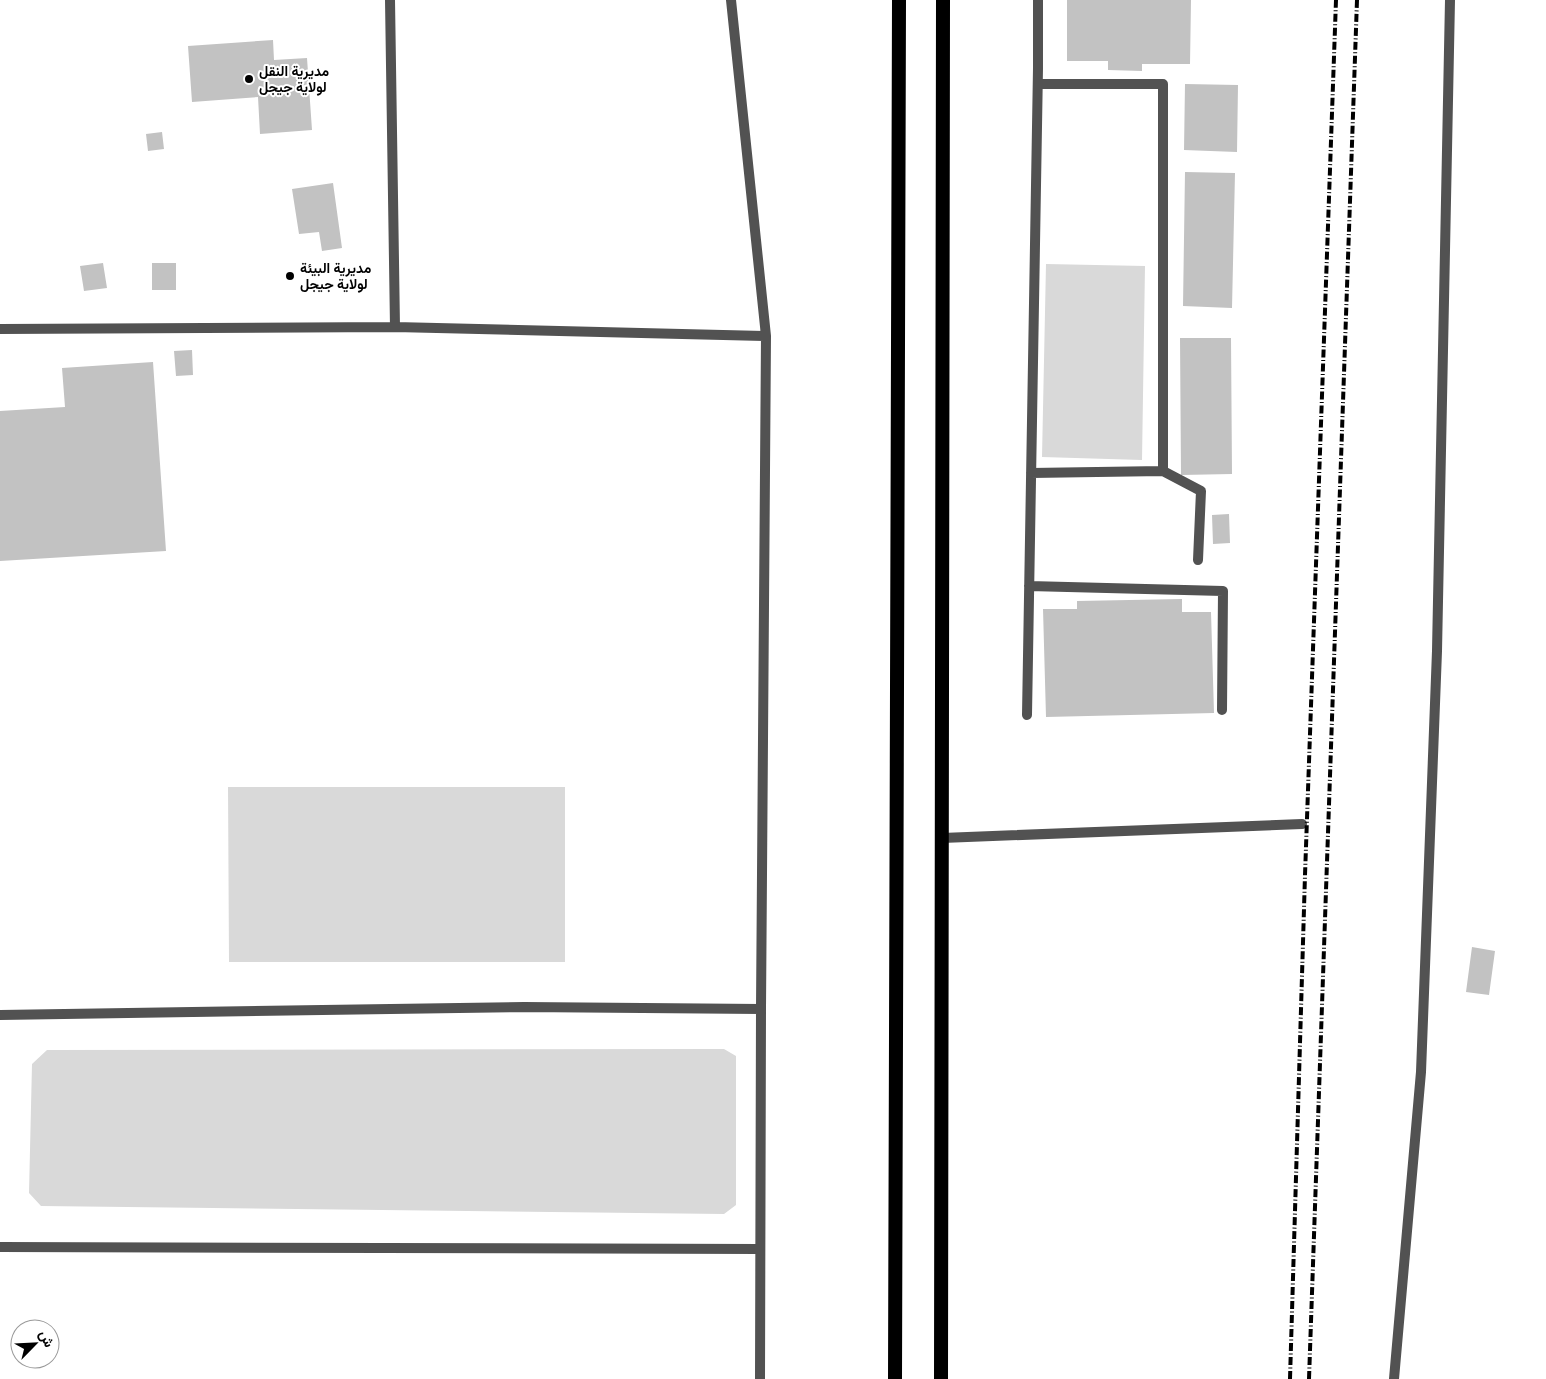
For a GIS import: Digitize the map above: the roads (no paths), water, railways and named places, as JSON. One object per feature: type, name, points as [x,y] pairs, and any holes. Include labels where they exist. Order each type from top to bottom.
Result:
[{"type":"highway","points":[[895,1379],[899,0]]},
{"type":"highway","points":[[941,1379],[943,0]]},
{"type":"street","points":[[390,0],[395,327]]},
{"type":"street","points":[[731,0],[766,336],[760,1379]]},
{"type":"street","points":[[1027,716],[1038,0]]},
{"type":"street","points":[[1394,1379],[1421,1072],[1437,651],[1450,0]]},
{"type":"street","points":[[1038,84],[1163,84],[1163,471]]},
{"type":"street","points":[[0,329],[395,327],[766,336]]},
{"type":"street","points":[[1031,473],[1163,471],[1201,491],[1198,560]]},
{"type":"street","points":[[1029,586],[1223,591],[1222,710]]},
{"type":"street","points":[[942,838],[1302,824]]},
{"type":"street","points":[[0,1015],[524,1007],[761,1009]]},
{"type":"street","points":[[0,1247],[760,1249]]},
{"type":"railway","points":[[1290,1379],[1305,875],[1336,0]]},
{"type":"railway","points":[[1309,1379],[1357,0]]},
{"type":"place","name":"مديرية النقل لولاية جيجل","points":[[249,79]]},
{"type":"place","name":"مديرية البيئة لولاية جيجل","points":[[290,276]]}]
